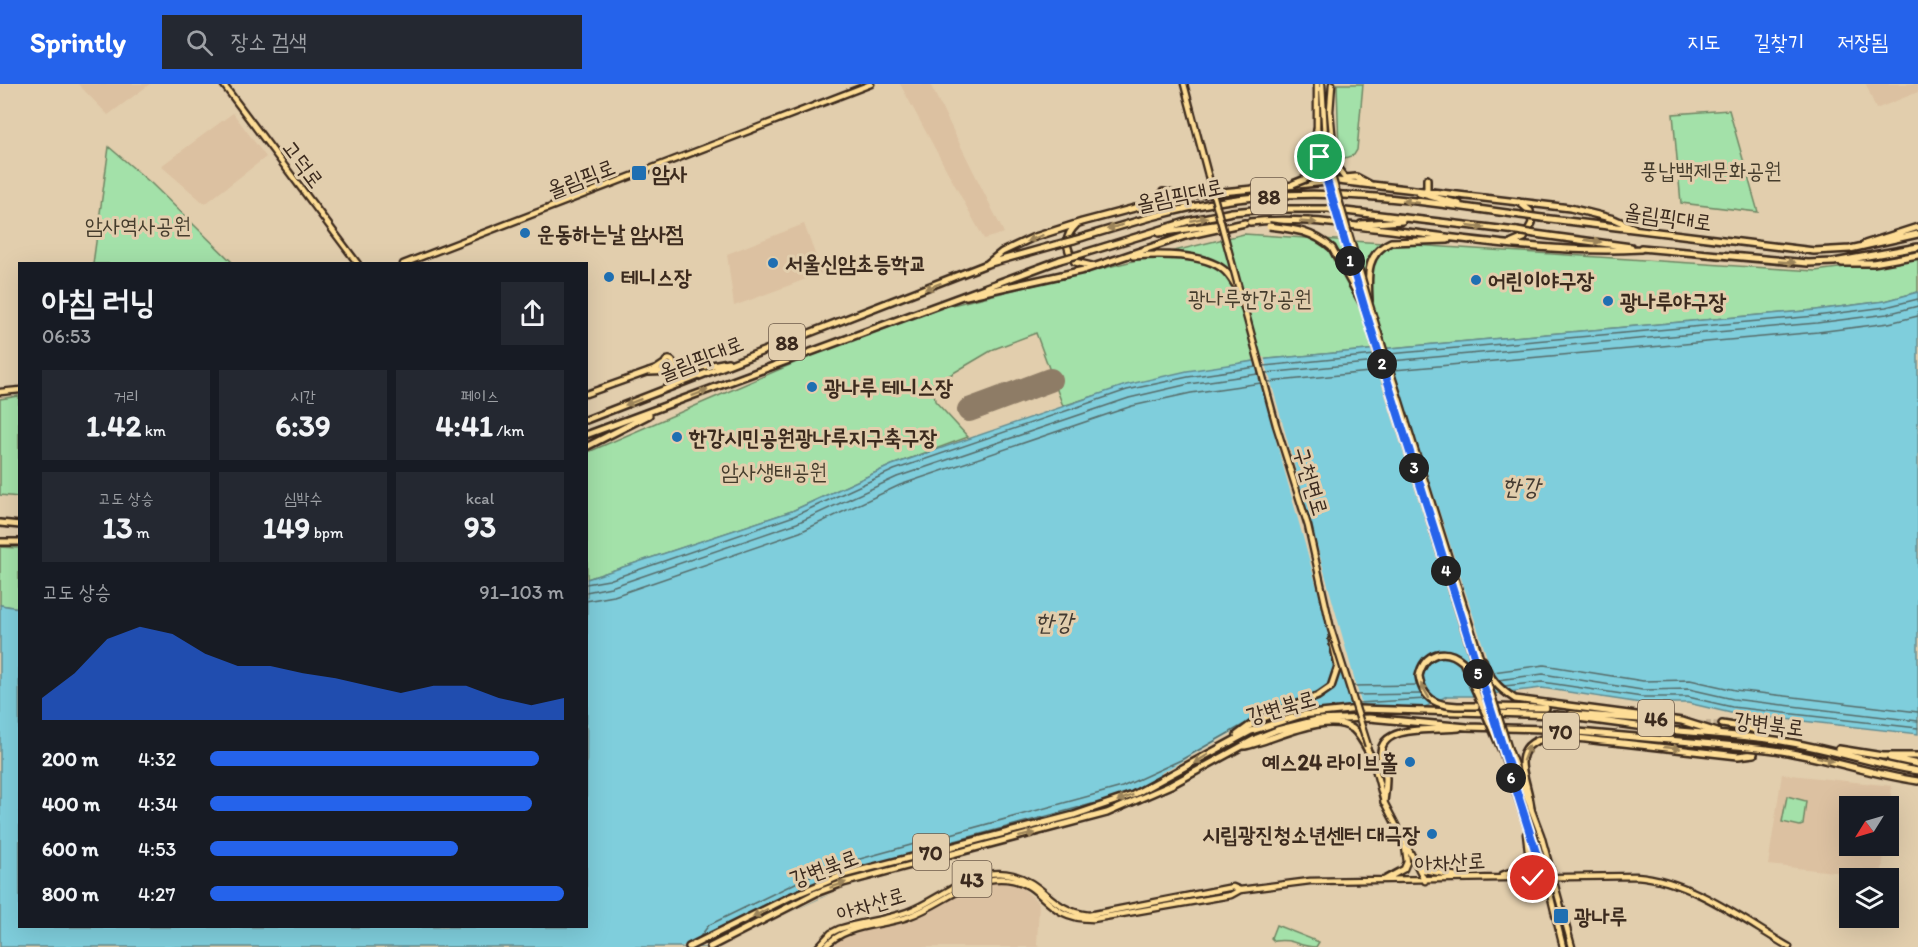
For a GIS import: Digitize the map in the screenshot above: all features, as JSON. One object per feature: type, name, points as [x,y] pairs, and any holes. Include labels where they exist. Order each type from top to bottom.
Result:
[{"type":"highway","points":[[1293,185],[1308,178],[1320,157],[1317,129]]},
{"type":"highway","points":[[1335,165],[1345,178]]},
{"type":"highway","points":[[1338,181],[1356,177],[1361,173],[1364,180],[1373,186]]},
{"type":"highway","points":[[1293,185],[1305,175]]},
{"type":"highway","points":[[1427,179],[1428,190]]},
{"type":"highway","points":[[987,264],[1002,252],[1032,238],[1180,196],[1220,189],[1338,181],[1570,208],[1614,219],[1634,228]]},
{"type":"highway","points":[[1403,189],[1469,208]]},
{"type":"highway","points":[[1162,192],[1180,196]]},
{"type":"highway","name":"올림픽대로","points":[[588,419],[987,264],[1187,208],[1273,196],[1344,195],[1634,228],[1776,248],[1827,251],[1850,249],[1918,234]]},
{"type":"highway","points":[[1507,244],[1524,238],[1532,223],[1527,207],[1509,200]]},
{"type":"highway","name":"올림픽대로","points":[[588,434],[1060,260],[1189,221],[1232,212],[1264,209],[1328,209],[1517,231],[1641,249],[1786,262],[1834,262],[1918,247]]},
{"type":"highway","points":[[1143,236],[1278,220],[1353,225],[1557,249],[1641,249]]},
{"type":"highway","points":[[1353,225],[1410,220]]},
{"type":"highway","points":[[1082,222],[1068,235],[1068,252],[1075,262],[1098,266]]},
{"type":"highway","points":[[956,297],[1058,277],[1201,232],[1248,222],[1310,232],[1332,248],[1367,306]]},
{"type":"highway","points":[[1850,249],[1918,227]]},
{"type":"highway","points":[[1367,306],[1368,269],[1377,251],[1391,242],[1458,239]]},
{"type":"highway","points":[[1123,257],[1172,254],[1208,263],[1224,270],[1238,289]]},
{"type":"highway","points":[[1834,262],[1873,263],[1918,255]]},
{"type":"highway","points":[[649,372],[684,370],[738,361]]},
{"type":"highway","points":[[672,367],[684,370]]},
{"type":"highway","points":[[588,446],[625,429],[659,408]]},
{"type":"highway","points":[[0,523],[18,525]]},
{"type":"highway","points":[[0,542],[18,542]]},
{"type":"highway","points":[[1469,625],[1490,678],[1500,689],[1515,699],[1583,710]]},
{"type":"highway","points":[[1224,744],[1257,721],[1318,696],[1331,687],[1338,666],[1331,629]]},
{"type":"highway","name":"46","points":[[1505,750],[1463,662],[1455,655],[1446,653],[1427,658],[1419,676],[1426,696],[1436,704],[1446,706],[1476,706],[1583,710],[1682,721],[1727,735]]},
{"type":"highway","name":"강변북로","points":[[689,947],[797,893],[843,875],[1074,815],[1133,795],[1178,773],[1224,744],[1283,719],[1328,710],[1556,715],[1667,730],[1818,746],[1884,765],[1918,771]]},
{"type":"highway","points":[[1556,715],[1572,714],[1674,722]]},
{"type":"highway","name":"강변북로","points":[[710,947],[808,897],[843,883],[1077,823],[1117,809],[1171,785],[1237,748],[1277,730],[1317,720],[1369,718],[1467,727],[1544,729],[1748,747],[1816,757],[1894,778],[1918,781]]},
{"type":"highway","points":[[1237,748],[1329,724],[1346,725],[1360,736],[1373,760]]},
{"type":"highway","points":[[1532,809],[1528,783],[1522,765],[1523,753],[1530,742],[1543,737],[1614,742],[1738,756],[1754,754],[1755,732],[1753,729],[1722,724]]},
{"type":"highway","points":[[1384,802],[1386,777],[1381,748],[1390,736],[1408,730],[1467,727]]},
{"type":"highway","points":[[1614,742],[1654,738]]},
{"type":"highway","points":[[1818,746],[1918,764]]},
{"type":"highway","points":[[1883,756],[1918,756]]},
{"type":"main road","name":"고덕로","points":[[223,84],[356,262]]},
{"type":"main road","name":"올림픽로","points":[[408,262],[871,84]]},
{"type":"main road","name":"구천면로","points":[[1184,84],[1276,425],[1308,526],[1331,629],[1384,802],[1425,881]]},
{"type":"main road","points":[[1317,84],[1317,129]]},
{"type":"main road","points":[[1322,84],[1320,157],[1469,625],[1523,817],[1544,878],[1563,947]]},
{"type":"main road","points":[[1332,84],[1330,111],[1335,165]]},
{"type":"main road","points":[[1367,306],[1505,750],[1532,809],[1554,877],[1572,947]]},
{"type":"main road","points":[[588,393],[649,372],[665,363],[667,368],[672,367]]},
{"type":"main road","points":[[0,392],[18,390]]},
{"type":"main road","points":[[1497,877],[1520,868],[1528,861],[1529,850],[1523,817]]},
{"type":"main road","points":[[1404,841],[1424,870],[1468,878]]},
{"type":"main road","points":[[1379,882],[1404,869],[1407,862],[1404,841]]},
{"type":"main road","name":"아차산로","points":[[818,947],[831,933],[839,929],[905,913],[961,882],[998,873],[1027,880],[1056,904],[1076,914],[1089,915],[1129,905],[1233,887],[1240,890]]},
{"type":"main road","name":"아차산로","points":[[825,947],[840,934],[914,915],[961,888],[999,879],[1023,883],[1070,918],[1093,919],[1231,895],[1240,890],[1310,881],[1379,882],[1497,877],[1636,876],[1672,883],[1789,947]]},
{"type":"shaded area","points":[[78,84],[150,84],[108,115]]},
{"type":"shaded area","points":[[900,84],[930,84],[1004,233],[984,239]]},
{"type":"shaded area","points":[[1866,84],[1918,84],[1918,92],[1876,109]]},
{"type":"shaded area","points":[[233,113],[266,157],[205,204],[161,166]]},
{"type":"shaded area","name":"서울신암초등학교","points":[[804,224],[822,273],[734,306],[727,254]]},
{"type":"shaded area","points":[[1782,774],[1892,786],[1891,796],[1839,796],[1839,856],[1884,856],[1882,868],[1839,868],[1839,873],[1768,865]]},
{"type":"shaded area","points":[[999,881],[1020,886],[1039,903],[1037,945],[1039,947],[828,947],[846,934],[900,922],[928,910],[957,893]]},
{"type":"green space","points":[[1337,84],[1363,84],[1357,150],[1354,155],[1345,158],[1339,153]]},
{"type":"green space","name":"풍납백제문화공원","points":[[1729,110],[1758,212],[1681,203],[1673,114]]},
{"type":"green space","name":"암사역사공원","points":[[109,147],[152,184],[232,262],[93,262]]},
{"type":"green space","name":"광나루한강공원","points":[[1244,234],[1815,271],[1918,258],[1918,292],[1885,301],[1816,310],[1268,359],[1164,378],[1063,406],[1036,333],[994,349],[933,385],[935,401],[968,437],[892,465],[792,511],[588,579],[588,452],[813,355],[936,309]]},
{"type":"green space","points":[[18,396],[18,497],[0,495],[0,399]]},
{"type":"green space","points":[[0,547],[18,548],[18,608],[0,605]]},
{"type":"green space","points":[[1787,796],[1806,801],[1803,825],[1782,822]]},
{"type":"green space","points":[[1276,925],[1319,942],[1316,947],[1287,941],[1274,941],[1271,938]]},
{"type":"water","name":"한강","points":[[1918,292],[1918,734],[1731,713],[1688,703],[1641,703],[1542,688],[1475,696],[1447,696],[1423,708],[1344,709],[1255,743],[1192,779],[837,890],[714,947],[0,947],[0,605],[18,608],[18,928],[588,928],[588,579],[792,511],[892,465],[1126,385],[1187,371],[1268,359],[1816,310],[1885,301]]},
{"type":"pier","points":[[1385,345],[1494,679],[1490,682],[1495,697],[1477,699],[1469,679],[1474,675],[1370,347]]},
{"type":"pier","points":[[1264,357],[1362,706],[1428,709],[1336,712],[1256,745],[1193,782],[1127,811],[859,884],[820,898],[722,947],[681,947],[801,888],[863,865],[1080,810],[1124,794],[1162,776],[1161,773],[1257,718],[1317,693],[1328,685],[1335,668],[1321,602],[1253,358]],"holes":[[[1340,669],[1351,706],[1292,711],[1268,719],[1333,686]]]},
{"type":"runway","points":[[969,410],[1050,380]]},
{"type":"tunnel","points":[[1691,723],[1722,724]]},
{"type":"place","name":"암사","points":[[639,173]]},
{"type":"place","name":"운동하는날 암사점","points":[[525,233]]},
{"type":"place","name":"서울신암초등학교","points":[[773,263]]},
{"type":"place","name":"테니스장","points":[[609,277]]},
{"type":"place","name":"어린이야구장","points":[[1476,280]]},
{"type":"place","name":"광나루야구장","points":[[1608,301]]},
{"type":"place","name":"광나루 테니스장","points":[[812,387]]},
{"type":"place","name":"한강시민공원광나루지구축구장","points":[[677,437]]},
{"type":"place","name":"예스24 라이브홀","points":[[1410,762]]},
{"type":"place","name":"시립광진청소년센터 대극장","points":[[1432,834]]},
{"type":"place","name":"광나루","points":[[1561,916]]},
{"type":"route","points":[[1320,157],[1364,306],[1544,878],[1533,878]]},
{"type":"park label","name":"암사생태공원","points":[[774,471]]}]
